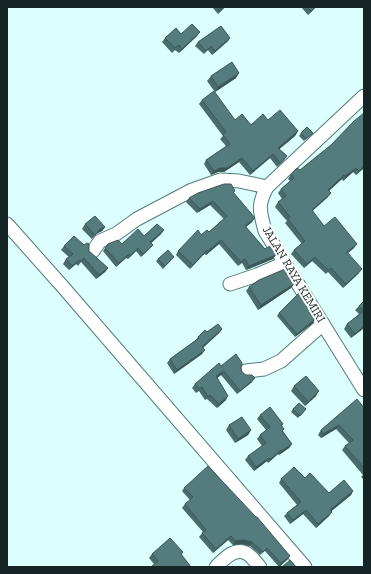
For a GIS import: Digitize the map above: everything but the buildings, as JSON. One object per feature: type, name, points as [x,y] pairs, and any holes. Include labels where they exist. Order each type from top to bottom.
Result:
[{"type":"street","name":"JALAN RAYA KEMIRI","points":[[364,96],[267,188],[261,198],[260,210],[265,231],[364,390]]},
{"type":"street","points":[[93,251],[100,241],[116,234],[137,219],[192,190],[220,180],[239,181],[267,188]]},
{"type":"street","points":[[7,224],[68,292],[305,567]]},
{"type":"street","points":[[230,284],[257,275],[285,262]]},
{"type":"street","points":[[246,370],[264,369],[281,361],[323,324]]},
{"type":"street","points":[[216,567],[229,555],[237,551],[246,553],[260,567]]}]
